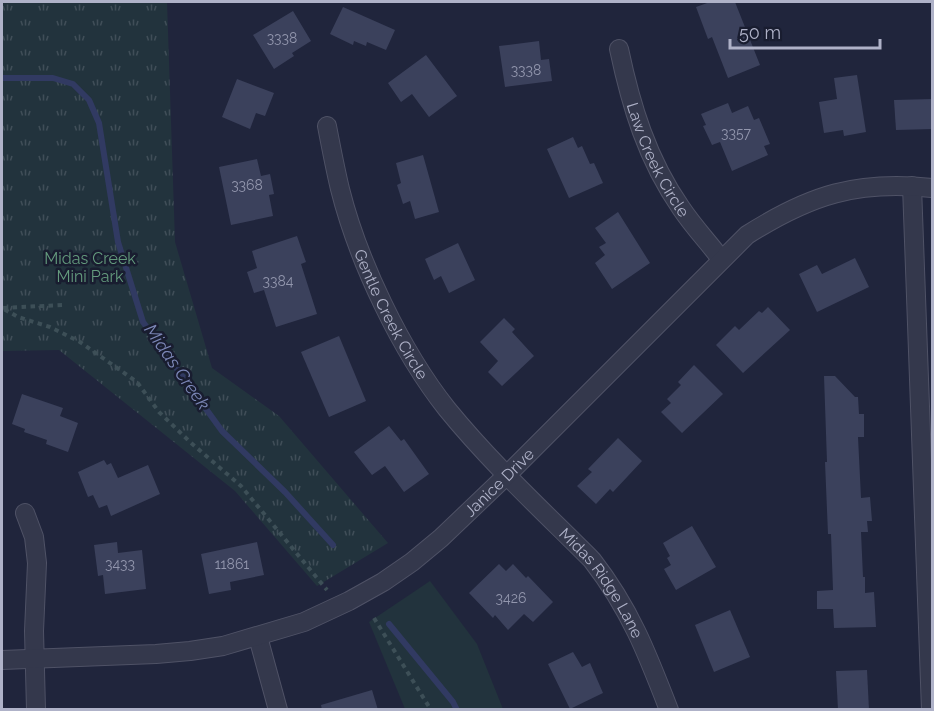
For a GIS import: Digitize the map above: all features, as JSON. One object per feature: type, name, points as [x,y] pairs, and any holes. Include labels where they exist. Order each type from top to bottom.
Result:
[{"type":"street","name":"Law Creek Circle","points":[[619,49],[628,94],[650,154],[681,210],[722,259]]},
{"type":"street","name":"Gentle Creek Circle","points":[[327,126],[340,190],[359,248],[382,302],[412,357],[446,407],[507,475]]},
{"type":"street","name":"Janice Drive","points":[[2,660],[189,651],[258,637],[304,622],[349,601],[412,562],[441,537],[507,475],[747,235],[777,216],[804,203],[837,192],[873,186],[933,188]]},
{"type":"street","points":[[912,186],[931,710]]},
{"type":"street","name":"Midas Ridge Lane","points":[[507,475],[592,560],[606,578],[640,636],[669,710]]},
{"type":"street","points":[[25,513],[34,537],[37,563],[34,658],[36,710]]},
{"type":"street","points":[[258,637],[278,710]]},
{"type":"path","points":[[62,305],[2,308],[18,317],[50,327],[80,342],[137,382],[159,412],[189,442],[241,486],[327,590]]},
{"type":"path","points":[[374,618],[431,710]]},
{"type":"green space","name":"Midas Creek Mini Park","points":[[167,2],[175,242],[212,368],[279,416],[388,543],[317,586],[235,491],[59,350],[2,351],[2,3]]},
{"type":"green space","points":[[430,581],[477,644],[503,709],[405,709],[369,622]]},
{"type":"building","points":[[710,2],[735,2],[760,65],[728,78],[712,37],[708,39],[696,7]]},
{"type":"building","points":[[343,7],[395,30],[386,50],[367,42],[366,46],[354,41],[353,45],[330,34]]},
{"type":"building","points":[[293,11],[311,41],[292,53],[294,56],[274,69],[253,35]]},
{"type":"building","points":[[539,41],[541,60],[549,59],[552,81],[505,87],[499,46]]},
{"type":"building","points":[[426,55],[457,96],[429,117],[412,94],[401,102],[388,83]]},
{"type":"building","points":[[857,75],[866,132],[844,136],[843,130],[824,133],[819,102],[837,99],[834,78]]},
{"type":"building","points":[[237,79],[274,93],[265,116],[256,113],[250,129],[222,117]]},
{"type":"building","points":[[933,99],[933,129],[896,130],[894,100]]},
{"type":"building","points":[[728,103],[732,113],[748,106],[754,120],[759,118],[770,144],[764,146],[768,155],[732,171],[720,142],[712,145],[703,126],[706,125],[701,114]]},
{"type":"building","points":[[573,137],[578,148],[582,146],[590,164],[594,163],[603,183],[569,198],[547,149]]},
{"type":"building","points":[[423,155],[439,212],[415,219],[410,201],[403,204],[397,185],[401,183],[396,163]]},
{"type":"building","points":[[257,159],[261,176],[270,174],[274,194],[269,195],[273,216],[231,225],[219,167]]},
{"type":"building","points":[[618,212],[650,263],[612,289],[595,263],[605,255],[599,247],[606,243],[595,228]]},
{"type":"building","points":[[297,236],[306,262],[301,264],[317,314],[276,327],[264,290],[254,293],[247,272],[257,268],[252,251]]},
{"type":"building","points":[[458,243],[475,280],[449,293],[441,276],[434,280],[425,259]]},
{"type":"building","points":[[855,258],[869,287],[817,312],[799,274],[817,265],[822,274]]},
{"type":"building","points":[[768,307],[790,330],[743,373],[716,345],[735,326],[739,330],[759,311],[762,313]]},
{"type":"building","points":[[504,318],[515,329],[512,332],[534,356],[502,386],[488,372],[498,361],[480,342]]},
{"type":"building","points":[[339,336],[366,401],[329,417],[301,352]]},
{"type":"building","points":[[694,365],[723,394],[682,433],[661,412],[671,403],[667,399],[681,385],[678,382]]},
{"type":"building","points":[[824,376],[835,376],[855,397],[858,397],[859,414],[864,414],[864,437],[858,437],[861,498],[870,497],[872,521],[867,521],[868,532],[861,532],[863,577],[865,577],[865,593],[874,592],[876,627],[834,628],[833,609],[817,609],[817,591],[833,590],[831,534],[828,534]]},
{"type":"building","points":[[22,394],[63,408],[60,416],[78,423],[68,452],[46,444],[47,440],[24,432],[25,429],[12,424]]},
{"type":"building","points":[[389,426],[401,441],[404,439],[429,474],[404,492],[385,466],[372,475],[354,452]]},
{"type":"building","points":[[618,438],[642,461],[613,492],[610,489],[596,504],[577,486],[592,472],[588,469]]},
{"type":"building","points":[[104,460],[107,465],[111,463],[118,478],[148,465],[160,494],[111,516],[107,505],[99,508],[93,495],[88,497],[78,472]]},
{"type":"building","points":[[692,526],[716,567],[676,590],[664,569],[671,565],[667,558],[670,556],[663,543]]},
{"type":"building","points":[[117,542],[118,553],[142,550],[146,589],[105,594],[103,575],[98,576],[94,545]]},
{"type":"building","points":[[257,542],[264,575],[230,582],[231,590],[209,594],[201,554]]},
{"type":"building","points":[[499,564],[506,571],[513,564],[553,602],[533,622],[524,614],[508,630],[495,615],[493,618],[469,593]]},
{"type":"building","points":[[730,610],[750,657],[714,672],[695,625]]},
{"type":"building","points":[[573,652],[582,667],[590,663],[603,693],[570,709],[548,664]]},
{"type":"building","points":[[867,670],[869,710],[838,710],[836,671]]},
{"type":"building","points":[[372,690],[378,710],[322,710],[321,705]]},
{"type":"waterway","name":"Midas Creek","points":[[2,78],[53,78],[73,84],[89,100],[99,123],[118,242],[143,322],[222,431],[285,492],[333,545]]},
{"type":"waterway","name":"Midas Creek","points":[[389,624],[453,702],[457,710]]}]
